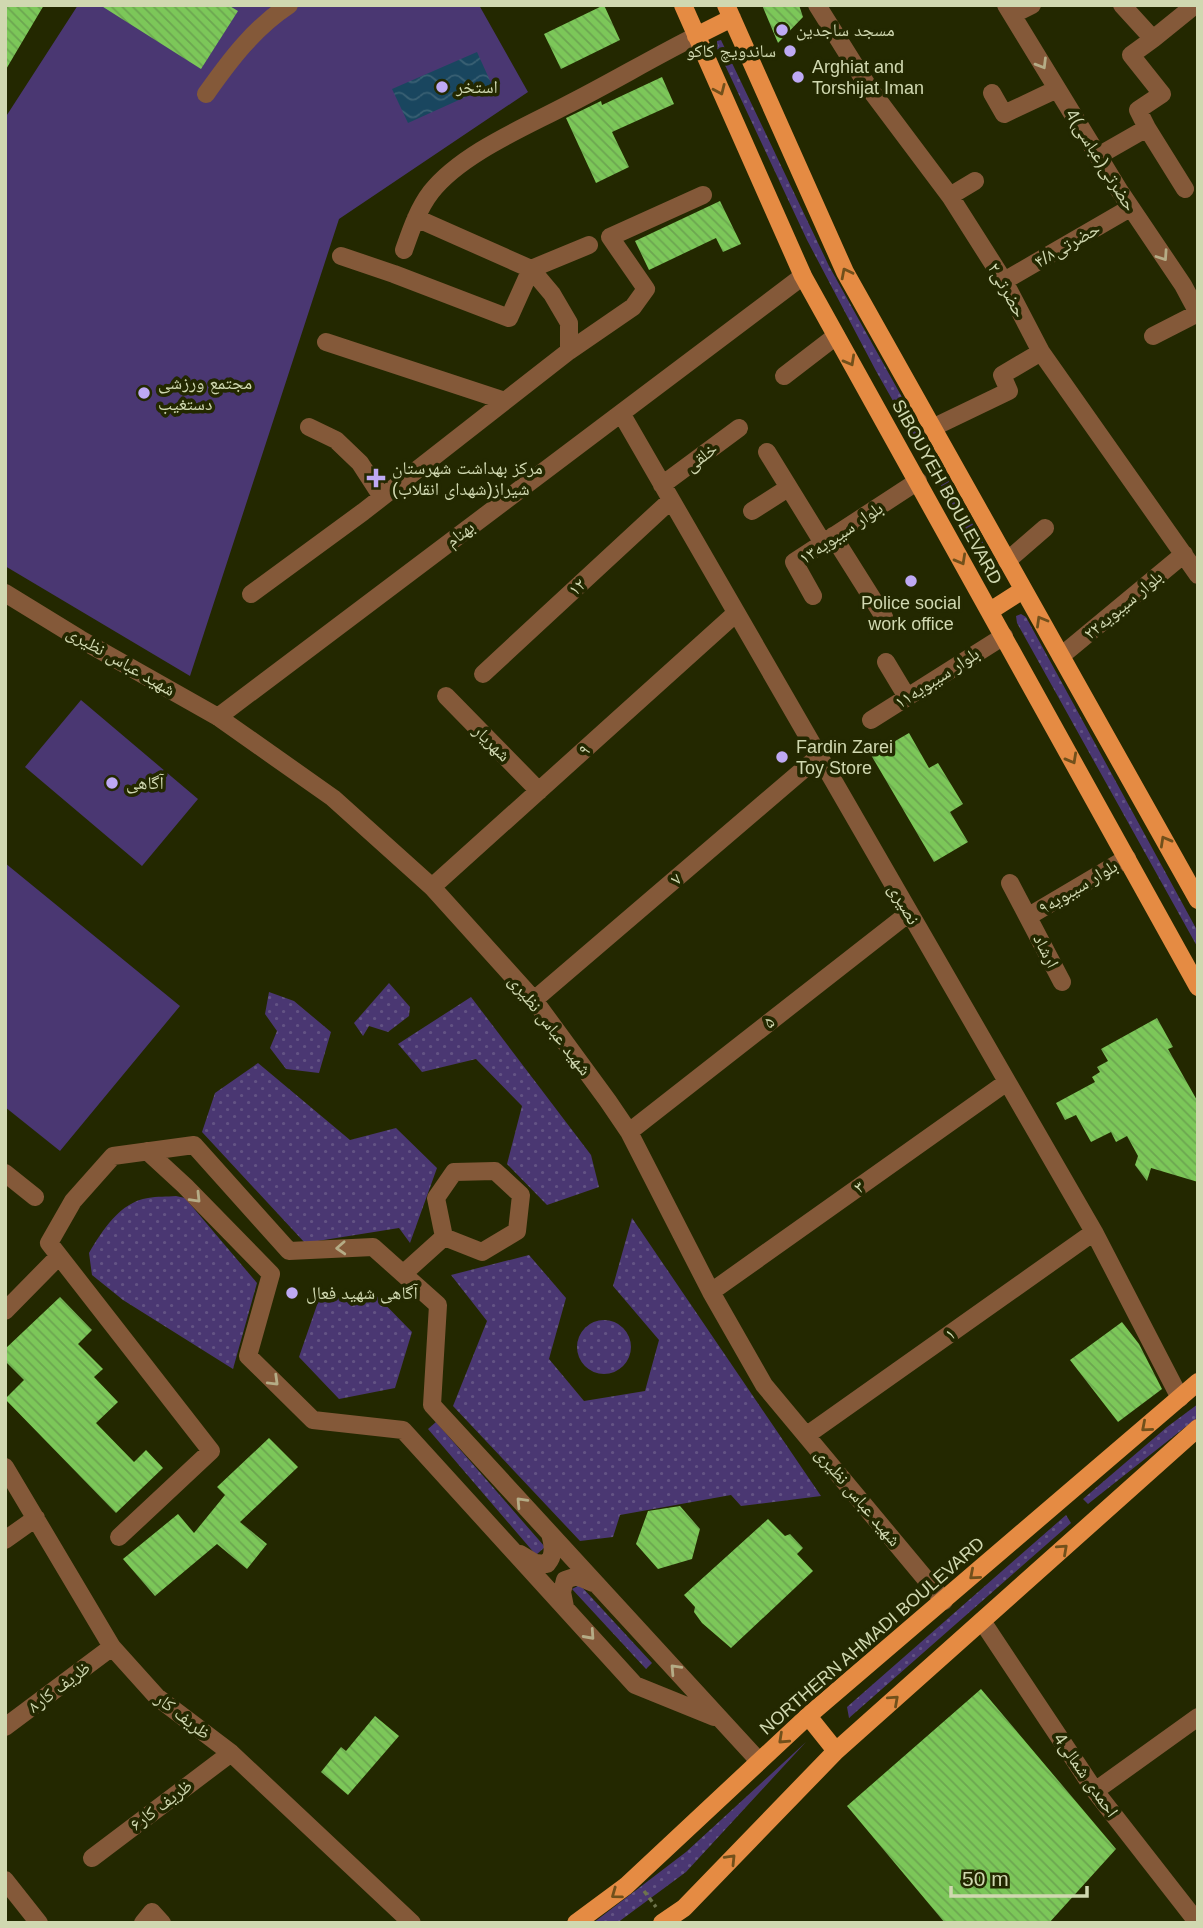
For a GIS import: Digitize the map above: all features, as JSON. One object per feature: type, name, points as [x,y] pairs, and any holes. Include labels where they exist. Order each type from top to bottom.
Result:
[{"type":"main road","name":"SIBOUYEH BOULEVARD","points":[[682,5],[803,276],[1198,988]]},
{"type":"main road","name":"SIBOUYEH BOULEVARD","points":[[729,12],[845,272],[1198,900]]},
{"type":"main road","points":[[696,36],[729,12]]},
{"type":"main road","points":[[990,611],[1023,590]]},
{"type":"main road","name":"NORTHERN AHMADI BOULEVARD","points":[[576,1923],[634,1879],[808,1716],[1198,1382]]},
{"type":"main road","points":[[664,1921],[685,1916],[836,1751],[1196,1434]]},
{"type":"main road","points":[[808,1716],[836,1751]]},
{"type":"street","points":[[206,94],[237,51],[272,16],[289,5]]},
{"type":"street","name":"حضرتی۲","points":[[817,5],[869,88],[950,196],[1004,281],[1041,352],[1198,575]]},
{"type":"street","points":[[1009,10],[1032,5]]},
{"type":"street","points":[[1122,5],[1153,39]]},
{"type":"street","points":[[1185,188],[1138,110],[1162,94],[1131,55],[1195,5]]},
{"type":"street","name":"4حضرتی(عباسی)","points":[[1009,10],[1130,208],[1190,282],[1198,313]]},
{"type":"street","points":[[404,250],[416,218],[431,191],[468,159],[530,122],[564,107],[696,36]]},
{"type":"street","points":[[992,93],[1004,114],[1057,89]]},
{"type":"street","points":[[1098,156],[1147,128]]},
{"type":"street","points":[[950,196],[975,181]]},
{"type":"street","points":[[251,594],[382,497],[569,351],[633,307],[646,289],[610,237],[703,195]]},
{"type":"street","name":"حضرتی۴/۸","points":[[1004,281],[1130,208]]},
{"type":"street","points":[[416,218],[531,270],[552,294],[569,323],[569,351]]},
{"type":"street","points":[[341,256],[509,318],[531,270],[589,246]]},
{"type":"street","name":"بهنام","points":[[218,717],[803,276]]},
{"type":"street","points":[[1153,335],[1198,313]]},
{"type":"street","points":[[783,376],[836,336]]},
{"type":"street","points":[[326,342],[505,401]]},
{"type":"street","points":[[932,428],[1009,391],[1002,375],[1041,352]]},
{"type":"street","name":"نصیری","points":[[621,413],[1094,1232],[1180,1398]]},
{"type":"street","points":[[309,427],[336,440],[360,463],[382,497]]},
{"type":"street","name":"خلقی","points":[[667,492],[738,428]]},
{"type":"street","points":[[767,452],[788,488],[884,617]]},
{"type":"street","name":"بلوار سیبویه۱۳","points":[[813,596],[794,562],[918,481]]},
{"type":"street","points":[[752,511],[788,488]]},
{"type":"street","name":"۱۲","points":[[483,674],[667,492]]},
{"type":"street","points":[[1007,561],[1045,528]]},
{"type":"street","name":"بلوار سیبویه۲۲","points":[[1061,656],[1184,554]]},
{"type":"street","name":"شهید عباس نظیری","points":[[5,593],[218,717],[333,798],[432,887],[534,1000],[629,1132],[711,1292],[764,1385],[944,1601]]},
{"type":"street","name":"۹","points":[[432,887],[735,614]]},
{"type":"street","name":"بلوار سیبویه۱۱","points":[[871,720],[1004,636]]},
{"type":"street","points":[[887,663],[907,697]]},
{"type":"street","name":"شهریار","points":[[446,696],[539,791]]},
{"type":"street","name":"۷","points":[[534,1000],[818,757]]},
{"type":"street","name":"بلوار سیبویه۹","points":[[1029,916],[1126,858]]},
{"type":"street","name":"ارشاد","points":[[1010,883],[1062,982]]},
{"type":"street","name":"۵","points":[[629,1132],[909,913]]},
{"type":"street","name":"۳","points":[[711,1292],[1007,1082]]},
{"type":"street","points":[[119,1537],[211,1451],[49,1244],[74,1201],[113,1156],[194,1145],[289,1251],[373,1247],[438,1305],[432,1405],[760,1761]]},
{"type":"street","points":[[147,1152],[185,1186],[271,1274],[248,1356],[313,1420],[403,1430],[635,1685],[721,1719]]},
{"type":"street","points":[[495,1171],[521,1195],[517,1231],[482,1252],[444,1237],[436,1198],[454,1172],[495,1171]]},
{"type":"street","points":[[5,1173],[35,1197]]},
{"type":"street","name":"۱","points":[[807,1435],[1094,1232]]},
{"type":"street","points":[[402,1274],[444,1237]]},
{"type":"street","points":[[5,1311],[59,1256]]},
{"type":"street","name":"ظریف کار","points":[[5,1467],[112,1647],[157,1697],[231,1752],[412,1923]]},
{"type":"street","points":[[5,1541],[36,1518]]},
{"type":"street","points":[[511,1548],[535,1563],[547,1564],[553,1549],[550,1534]]},
{"type":"street","points":[[565,1607],[562,1592],[565,1580],[577,1576],[588,1579],[599,1587]]},
{"type":"street","name":"4احمدی شمالی","points":[[982,1621],[1095,1791],[1198,1923]]},
{"type":"street","name":"ظریف کار۸","points":[[5,1727],[112,1647]]},
{"type":"street","points":[[1095,1791],[1198,1717]]},
{"type":"street","name":"ظریف کار۶","points":[[92,1858],[231,1752]]},
{"type":"street","points":[[5,1880],[39,1923]]},
{"type":"street","points":[[143,1923],[152,1912],[162,1923]]},
{"type":"path","points":[[634,1879],[664,1921]]},
{"type":"shaded area","name":"مجتمع ورزشی دستغیب","points":[[78,5],[479,5],[528,92],[339,219],[190,676],[5,566],[5,118]]},
{"type":"shaded area","points":[[721,40],[829,266],[996,566],[994,570],[988,568],[876,371],[807,240],[717,48],[717,41]]},
{"type":"shaded area","points":[[1021,614],[1026,617],[1198,932],[1198,948],[1017,623],[1016,616]]},
{"type":"shaded area","name":"آگاهی","points":[[81,700],[198,799],[142,866],[25,767]]},
{"type":"shaded area","points":[[5,863],[180,1006],[60,1151],[5,1107]]},
{"type":"shaded area","points":[[389,983],[410,1007],[409,1016],[388,1032],[369,1026],[363,1036],[354,1023]]},
{"type":"shaded area","points":[[269,992],[294,1001],[331,1032],[319,1073],[286,1069],[270,1048],[277,1031],[265,1014]]},
{"type":"shaded area","points":[[471,997],[591,1155],[599,1187],[547,1205],[507,1164],[522,1106],[476,1059],[422,1072],[398,1044]]},
{"type":"shaded area","points":[[258,1063],[350,1140],[396,1128],[437,1168],[410,1243],[399,1228],[305,1243],[202,1132],[215,1093]]},
{"type":"shaded area","points":[[151,1197],[185,1198],[257,1283],[233,1369],[123,1300],[92,1275],[89,1253],[120,1211]]},
{"type":"shaded area","points":[[632,1218],[821,1496],[741,1506],[731,1495],[620,1515],[613,1537],[580,1541],[453,1406],[487,1321],[451,1275],[529,1255],[566,1298],[549,1359],[584,1401],[645,1391],[659,1340],[613,1286]]},
{"type":"shaded area","points":[[372,1291],[412,1332],[395,1388],[339,1399],[299,1357],[318,1302]]},
{"type":"shaded area","points":[[609,1320],[619,1324],[627,1332],[631,1347],[627,1362],[619,1370],[599,1374],[589,1370],[581,1362],[577,1342],[581,1332],[589,1324]]},
{"type":"shaded area","points":[[1198,1404],[1198,1417],[1088,1504],[1083,1499],[1167,1427]]},
{"type":"shaded area","points":[[436,1422],[545,1547],[536,1555],[428,1429]]},
{"type":"shaded area","points":[[1066,1515],[1071,1523],[849,1718],[847,1707]]},
{"type":"shaded area","points":[[580,1585],[652,1663],[646,1669],[572,1589]]},
{"type":"shaded area","points":[[806,1742],[686,1872],[617,1923],[593,1923],[686,1852]]},
{"type":"water","name":"استخر","points":[[477,52],[492,85],[408,123],[392,89]]},
{"type":"building","points":[[5,5],[44,5],[5,71]]},
{"type":"building","points":[[100,5],[228,5],[238,11],[201,69]]},
{"type":"building","points":[[604,5],[620,40],[561,69],[544,34]]},
{"type":"building","name":"مسجد ساجدین","points":[[762,5],[799,5],[803,17],[778,43]]},
{"type":"building","points":[[662,77],[674,104],[612,132],[629,167],[596,183],[566,118],[601,101],[602,105]]},
{"type":"building","points":[[720,201],[741,244],[723,252],[716,238],[649,270],[635,241]]},
{"type":"building","points":[[909,733],[929,768],[938,763],[963,804],[950,812],[968,842],[934,862],[871,755]]},
{"type":"building","points":[[1157,1018],[1173,1047],[1168,1049],[1198,1102],[1198,1182],[1151,1168],[1147,1181],[1135,1165],[1138,1156],[1127,1136],[1116,1142],[1111,1132],[1091,1142],[1076,1115],[1065,1120],[1056,1103],[1095,1082],[1092,1077],[1100,1072],[1097,1067],[1108,1061],[1101,1049]]},
{"type":"building","points":[[60,1297],[92,1330],[78,1344],[103,1369],[94,1377],[118,1402],[96,1423],[134,1462],[146,1450],[163,1468],[116,1513],[5,1399],[24,1380],[5,1361],[5,1349]]},
{"type":"building","points":[[1122,1322],[1139,1344],[1162,1389],[1118,1422],[1070,1360]]},
{"type":"building","points":[[269,1438],[298,1467],[240,1522],[267,1544],[247,1569],[217,1544],[155,1596],[123,1559],[178,1514],[194,1533],[225,1495],[217,1487]]},
{"type":"building","points":[[680,1506],[700,1529],[692,1559],[658,1569],[636,1544],[648,1511]]},
{"type":"building","points":[[768,1519],[785,1536],[790,1534],[803,1548],[797,1554],[813,1571],[731,1648],[702,1623],[694,1612],[695,1607],[684,1595]]},
{"type":"building","points":[[981,1689],[1116,1849],[1049,1923],[945,1923],[847,1806]]},
{"type":"building","points":[[375,1716],[399,1736],[348,1795],[321,1772],[341,1747],[346,1751]]},
{"type":"place","name":"مسجد ساجدین","points":[[782,30]]},
{"type":"place","name":"ساندویچ کاکو","points":[[790,51]]},
{"type":"place","name":"Arghiat and Torshijat Iman","points":[[798,77]]},
{"type":"place","name":"استخر","points":[[442,87]]},
{"type":"place","name":"مجتمع ورزشی دستغیب","points":[[144,393]]},
{"type":"place","name":"مرکز بهداشت شهرستان شیراز(شهدای انقلاب)","points":[[376,478]]},
{"type":"place","name":"Police social work office","points":[[911,581]]},
{"type":"place","name":"Fardin Zarei Toy Store","points":[[782,757]]},
{"type":"place","name":"آگاهی","points":[[112,783]]},
{"type":"place","name":"آگاهی شهید فعال","points":[[292,1293]]}]
